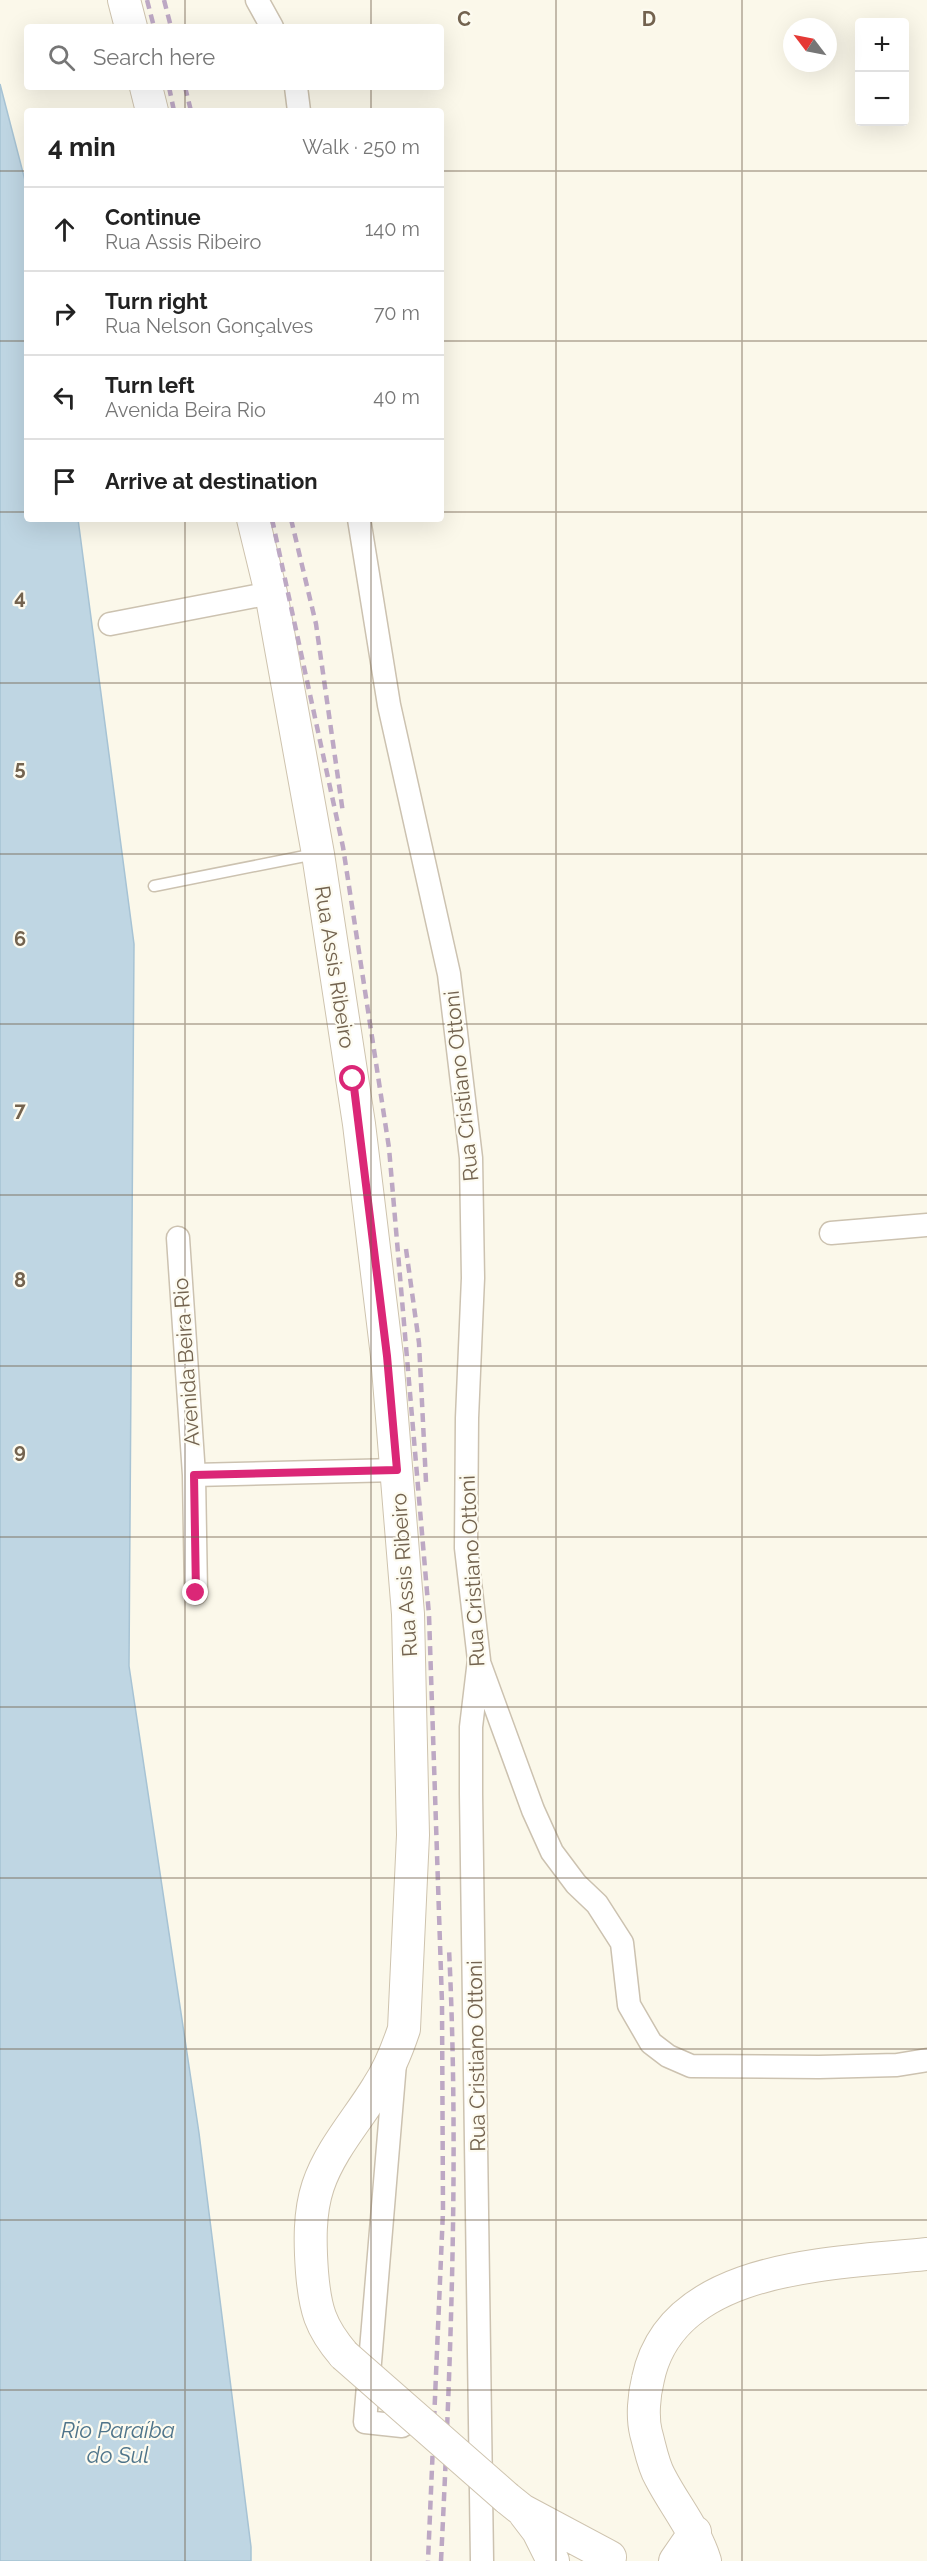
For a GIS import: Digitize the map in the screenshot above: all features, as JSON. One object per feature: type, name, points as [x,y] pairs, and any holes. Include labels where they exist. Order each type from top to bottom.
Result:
[{"type":"street","points":[[124,0],[130,24]]},
{"type":"street","points":[[257,0],[270,24]]},
{"type":"street","points":[[147,90],[151,108]]},
{"type":"street","points":[[296,90],[299,108]]},
{"type":"street","name":"Rua Assis Ribeiro","points":[[254,522],[271,593],[318,854],[360,1124],[397,1470],[408,1614],[413,1835],[400,2041]]},
{"type":"street","name":"Rua Cristiano Ottoni","points":[[359,522],[389,705],[449,974],[471,1158],[473,1278],[467,1418],[466,1548],[479,1660],[471,1727],[471,1794],[482,2561]]},
{"type":"street","points":[[110,624],[271,593]]},
{"type":"street","points":[[831,1233],[927,1224]]},
{"type":"street","name":"Avenida Beira Rio","points":[[178,1238],[194,1475],[196,1593]]},
{"type":"street","points":[[194,1475],[397,1470]]},
{"type":"street","points":[[479,1660],[533,1810],[552,1852],[576,1884],[597,1904],[622,1943],[629,2005],[651,2043],[668,2056],[691,2066],[875,2066],[927,2060]]},
{"type":"street","points":[[400,2041],[378,2087],[327,2165],[318,2186],[311,2216],[314,2300],[319,2318],[329,2338],[345,2355],[514,2504],[538,2531],[553,2561]]},
{"type":"street","points":[[400,2041],[365,2422],[402,2426]]},
{"type":"street","points":[[705,2561],[695,2532],[659,2475],[645,2430],[645,2392],[652,2358],[669,2330],[693,2308],[730,2288],[770,2274],[813,2265],[927,2254]]},
{"type":"street","points":[[514,2504],[610,2560]]},
{"type":"street","points":[[675,2561],[695,2532]]},
{"type":"lane","points":[[154,886],[318,854]]},
{"type":"water","name":"Rio Paraíba do Sul","points":[[0,84],[24,176],[24,522],[78,522],[134,944],[129,1666],[199,2133],[251,2561],[0,2561]]},
{"type":"railway","points":[[147,0],[153,24]]},
{"type":"railway","points":[[164,0],[170,24]]},
{"type":"railway","points":[[170,90],[173,108]]},
{"type":"railway","points":[[186,90],[190,108]]},
{"type":"railway","points":[[273,522],[343,847],[389,1148],[429,1615],[442,2003],[443,2211],[428,2561]]},
{"type":"railway","points":[[292,522],[316,624],[343,813]]},
{"type":"railway","points":[[406,1249],[419,1343],[426,1482]]},
{"type":"railway","points":[[441,2561],[448,2408],[454,2178],[449,1949]]},
{"type":"route","points":[[196,1593],[194,1475],[397,1470],[387,1356],[353,1079]]}]
